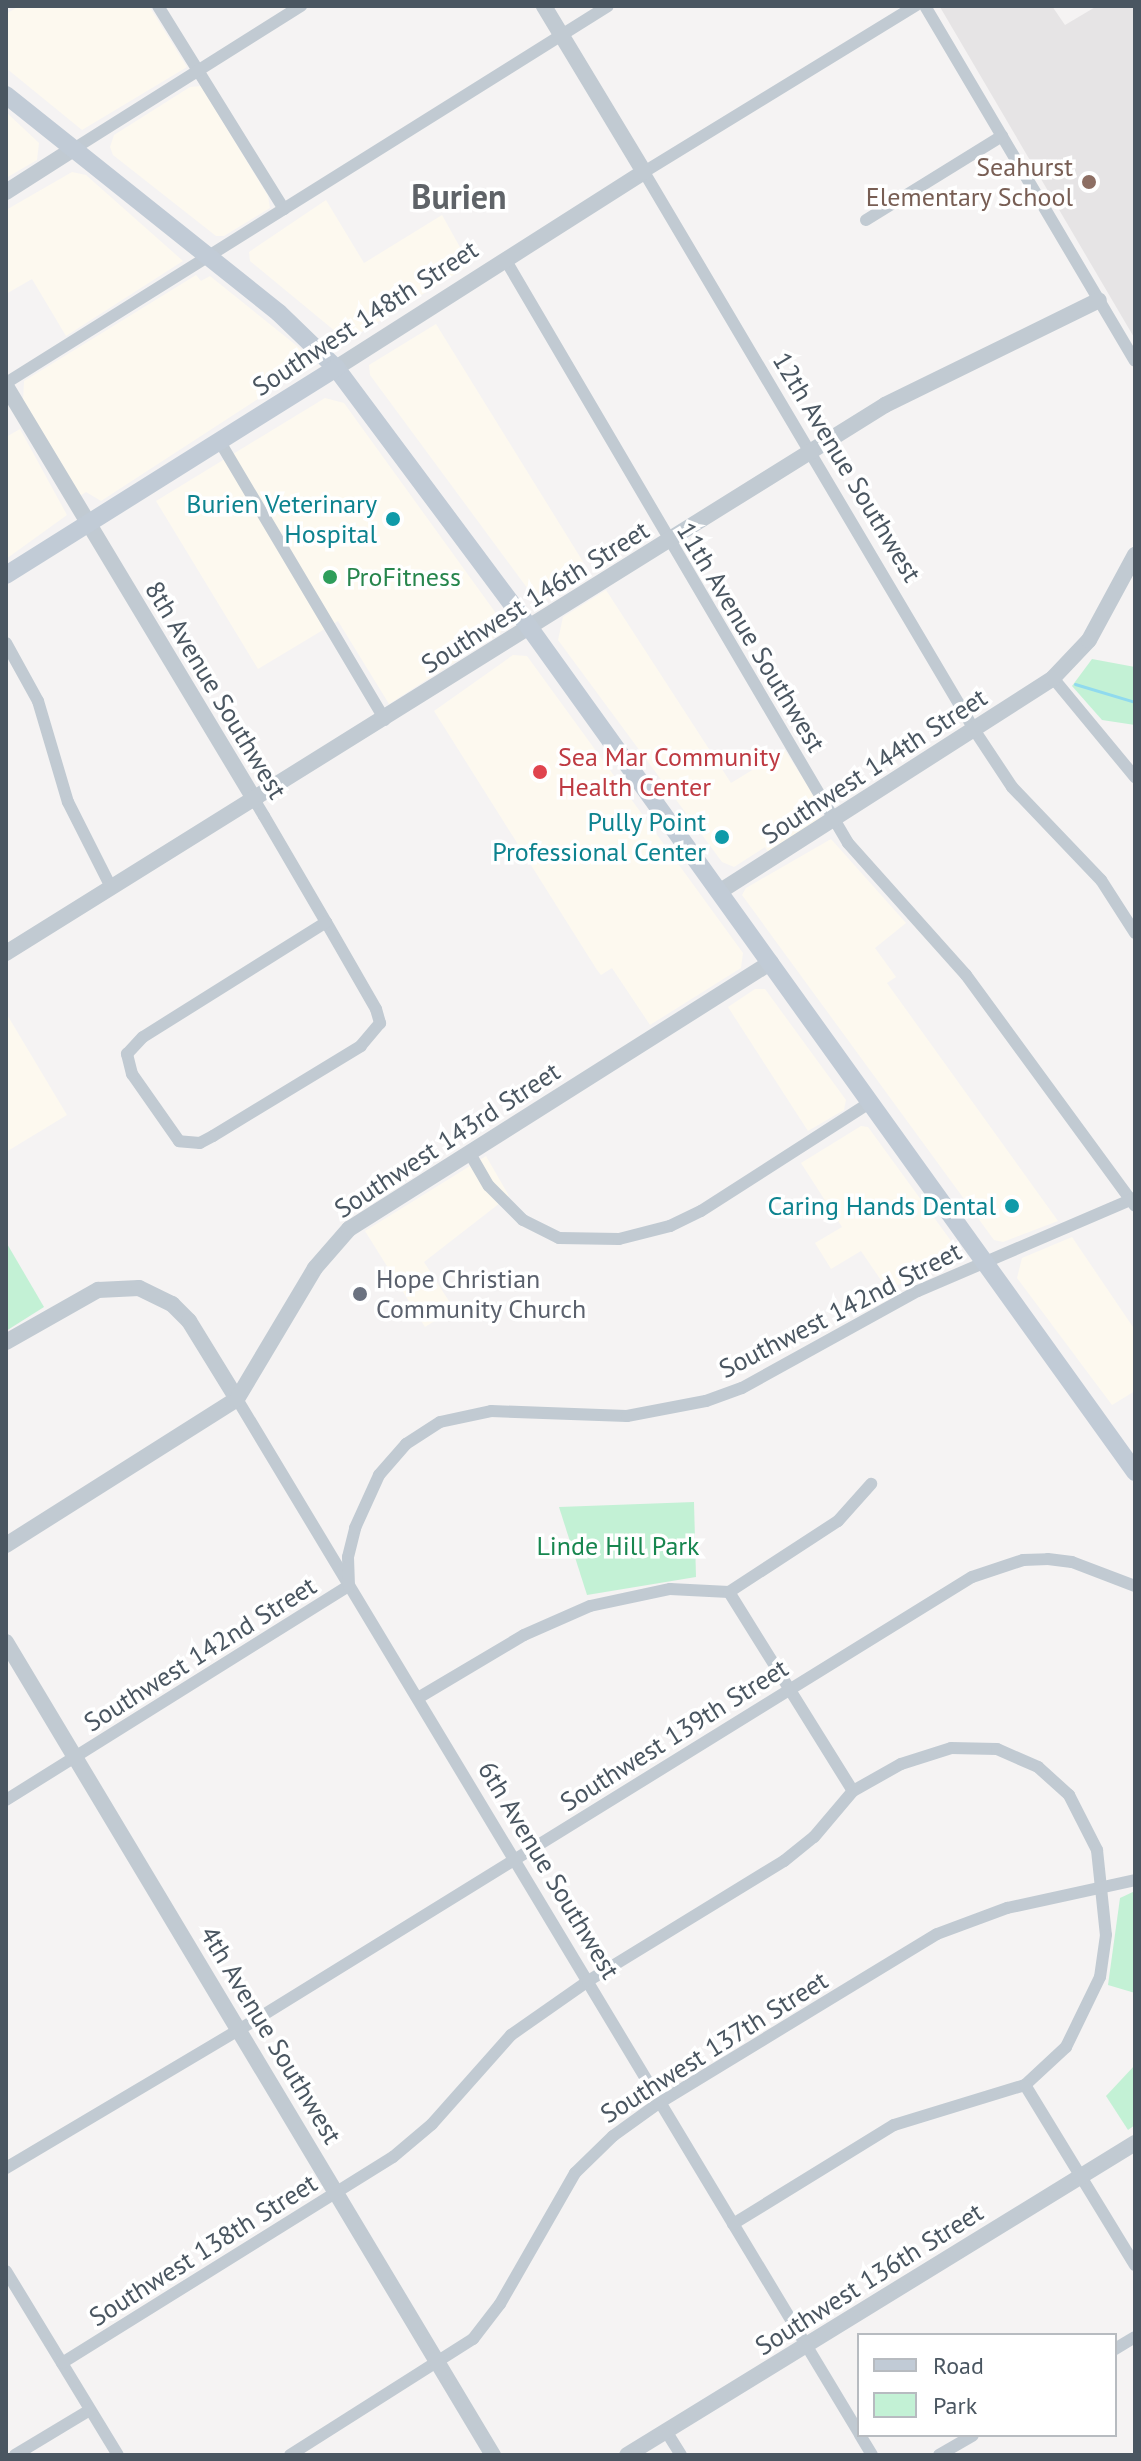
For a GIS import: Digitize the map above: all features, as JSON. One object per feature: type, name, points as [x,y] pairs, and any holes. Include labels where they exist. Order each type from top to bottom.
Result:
[{"type":"main road","points":[[6,95],[279,313],[336,368],[529,627],[1135,1472]]},
{"type":"main road","name":"Southwest 148th Street","points":[[6,575],[336,368]]},
{"type":"street","points":[[158,6],[284,209]]},
{"type":"street","points":[[6,192],[301,6]]},
{"type":"street","name":"12th Avenue Southwest","points":[[544,6],[975,731],[1021,797],[1101,880],[1135,933]]},
{"type":"street","points":[[6,385],[608,6]]},
{"type":"street","name":"Southwest 148th Street","points":[[336,368],[644,172],[915,6]]},
{"type":"street","points":[[925,6],[1135,361]]},
{"type":"street","points":[[866,220],[1002,136]]},
{"type":"street","name":"11th Avenue Southwest","points":[[505,259],[668,541],[861,862],[966,975],[1134,1202]]},
{"type":"street","name":"Southwest 146th Street","points":[[6,953],[255,801],[927,380],[1099,300]]},
{"type":"street","name":"8th Avenue Southwest","points":[[6,385],[255,801],[326,922],[380,1019],[361,1046],[213,1136],[189,1144],[171,1134],[132,1074],[127,1054],[143,1037],[326,922]]},
{"type":"street","points":[[220,442],[385,720]]},
{"type":"street","name":"Southwest 144th Street","points":[[719,892],[975,731],[1053,678],[1089,640],[1135,555]]},
{"type":"street","points":[[6,643],[38,701],[68,802],[112,889]]},
{"type":"street","points":[[1053,678],[1135,777]]},
{"type":"street","name":"Southwest 143rd Street","points":[[6,1545],[237,1399],[330,1248],[349,1229],[771,962]]},
{"type":"street","points":[[469,1152],[489,1186],[523,1220],[559,1238],[619,1239],[670,1226],[871,1102]]},
{"type":"street","name":"Southwest 142nd Street","points":[[6,1800],[349,1586],[348,1557],[374,1484],[406,1444],[440,1422],[491,1411],[627,1416],[706,1401],[742,1388],[858,1321],[986,1262],[1134,1202]]},
{"type":"street","name":"6th Avenue Southwest","points":[[6,1342],[88,1294],[121,1286],[161,1297],[197,1332],[857,2429]]},
{"type":"street","points":[[418,1698],[524,1635],[590,1606],[670,1589],[729,1592],[838,1521],[871,1484]]},
{"type":"street","name":"Southwest 139th Street","points":[[6,2168],[240,2030],[788,1689],[998,1566],[1023,1560],[1072,1562],[1135,1586]]},
{"type":"street","points":[[729,1592],[853,1791],[901,1764],[951,1748],[997,1749],[1018,1757],[1052,1778],[1081,1812],[1097,1850],[1105,1889],[1100,1977],[1066,2047],[1025,2085],[999,2097],[905,2119],[733,2224]]},
{"type":"street","name":"4th Avenue Southwest","points":[[6,1642],[493,2455]]},
{"type":"street","name":"Southwest 138th Street","points":[[62,2363],[410,2144],[511,2035],[588,1981],[784,1861],[814,1837],[853,1791]]},
{"type":"street","name":"Southwest 137th Street","points":[[290,2455],[437,2363],[483,2328],[575,2173],[613,2136],[659,2103],[937,1934],[1007,1908],[1135,1880]]},
{"type":"street","points":[[1025,2085],[1135,2265]]},
{"type":"street","name":"Southwest 136th Street","points":[[627,2455],[1135,2143]]},
{"type":"street","points":[[6,2271],[118,2455]]},
{"type":"street","points":[[1117,2348],[1135,2337]]},
{"type":"street","points":[[15,2455],[90,2410]]},
{"type":"street","points":[[666,2431],[681,2455]]},
{"type":"street","name":"6th Avenue Southwest","points":[[862,2437],[872,2455]]},
{"type":"street","points":[[939,2455],[970,2437]]},
{"type":"shaded area","points":[[19,6],[149,6],[187,67],[82,130],[6,68],[6,14]]},
{"type":"shaded area","name":"Seahurst Elementary School","points":[[1052,6],[1065,25],[1097,6],[1135,6],[1135,339],[940,7]]},
{"type":"shaded area","points":[[201,86],[268,196],[270,208],[224,236],[216,236],[113,155],[110,147],[114,135],[190,87]]},
{"type":"shaded area","points":[[6,112],[39,143],[37,160],[6,178]]},
{"type":"shaded area","points":[[72,172],[86,175],[183,261],[66,336],[32,279],[6,294],[6,210]]},
{"type":"shaded area","points":[[326,200],[364,263],[442,215],[470,265],[347,341],[250,261],[249,252]]},
{"type":"shaded area","points":[[196,275],[201,281],[210,276],[302,350],[304,369],[101,501],[86,492],[80,496],[23,401],[24,381]]},
{"type":"shaded area","points":[[436,324],[590,573],[539,604],[370,375],[369,365]]},
{"type":"shaded area","points":[[325,398],[344,403],[503,623],[501,632],[389,704],[338,621],[258,669],[156,501]]},
{"type":"shaded area","points":[[20,429],[67,515],[6,559],[6,437]]},
{"type":"shaded area","points":[[606,590],[731,783],[785,750],[823,810],[819,820],[768,852],[765,847],[734,867],[722,862],[558,640],[563,617]]},
{"type":"shaded area","points":[[513,655],[527,656],[743,953],[741,968],[650,1025],[612,968],[601,975],[597,970],[434,711]]},
{"type":"shaded area","points":[[831,839],[906,923],[875,948],[896,977],[887,983],[1058,1221],[1003,1242],[994,1240],[742,895],[746,888]]},
{"type":"shaded area","points":[[755,989],[765,989],[846,1100],[844,1110],[808,1131],[728,1007]]},
{"type":"shaded area","points":[[6,1013],[67,1115],[6,1152]]},
{"type":"shaded area","points":[[861,1126],[868,1127],[954,1245],[959,1253],[952,1265],[887,1289],[861,1251],[831,1269],[815,1243],[842,1227],[801,1163]]},
{"type":"shaded area","points":[[486,1156],[509,1196],[424,1262],[454,1309],[425,1327],[365,1231]]},
{"type":"shaded area","points":[[1072,1237],[1135,1330],[1135,1391],[1112,1405],[1017,1278],[1022,1258]]},
{"type":"green space","points":[[1092,659],[1135,667],[1135,725],[1102,720],[1072,686]]},
{"type":"green space","points":[[6,1242],[44,1307],[6,1331]]},
{"type":"green space","name":"Linde Hill Park","points":[[694,1502],[696,1577],[587,1595],[559,1507]]},
{"type":"green space","points":[[1135,1891],[1135,1993],[1108,1985],[1120,1898]]},
{"type":"green space","points":[[1135,2065],[1135,2125],[1128,2130],[1106,2096]]},
{"type":"waterway","points":[[1075,684],[1135,702]]},
{"type":"place","name":"Seahurst Elementary School","points":[[1089,182]]},
{"type":"place","name":"Burien Veterinary Hospital","points":[[393,519]]},
{"type":"place","name":"ProFitness","points":[[330,577]]},
{"type":"place","name":"Sea Mar Community Health Center","points":[[540,772]]},
{"type":"place","name":"Pully Point Professional Center","points":[[722,837]]},
{"type":"place","name":"Caring Hands Dental","points":[[1012,1206]]},
{"type":"place","name":"Hope Christian Community Church","points":[[360,1294]]},
{"type":"district","name":"Burien","points":[[459,197]]}]
